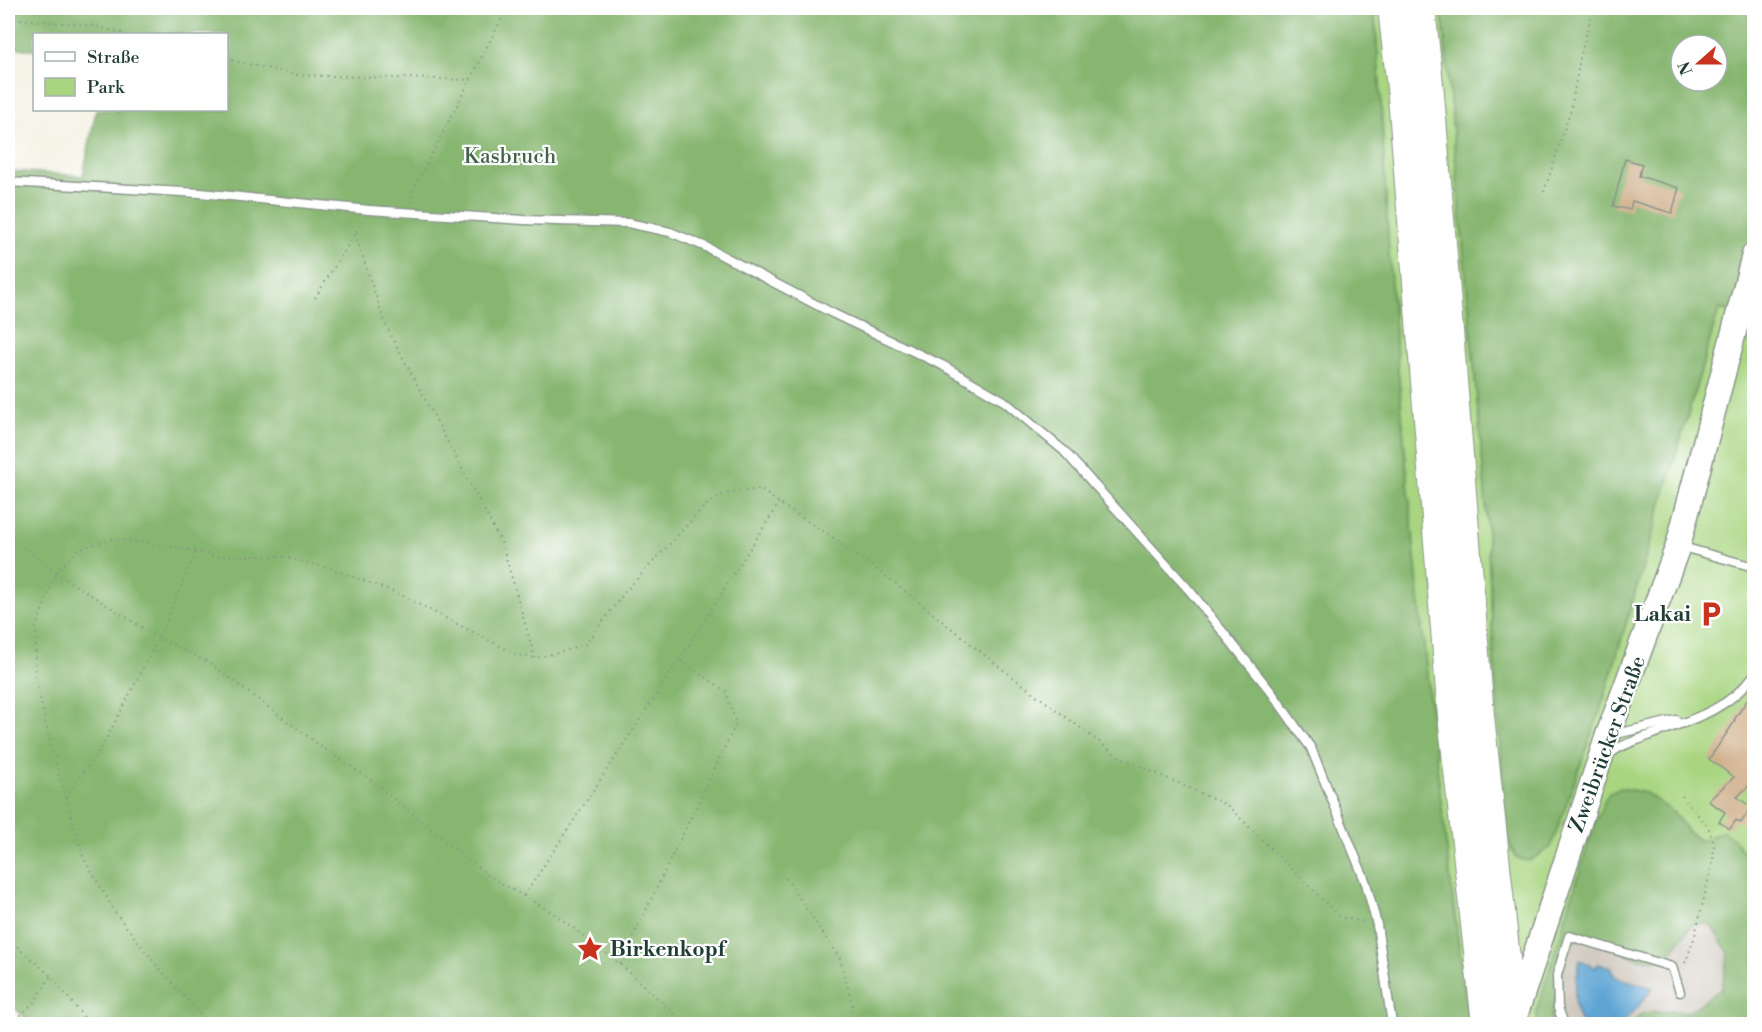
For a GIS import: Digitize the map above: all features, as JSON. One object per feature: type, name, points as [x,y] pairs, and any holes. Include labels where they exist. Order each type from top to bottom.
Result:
[{"type":"highway","points":[[1394,8],[1404,97],[1454,716],[1488,1024]]},
{"type":"highway","points":[[1419,8],[1429,106],[1478,716],[1512,1024]]},
{"type":"main road","name":"Zweibrücker Straße","points":[[1512,1024],[1608,735],[1678,546],[1755,255]]},
{"type":"lane","points":[[8,182],[200,193],[408,213],[628,223],[670,232],[704,246],[834,314],[942,365],[1004,401],[1064,451],[1190,591],[1272,693],[1311,748],[1366,884],[1377,925],[1392,1024]]},
{"type":"lane","points":[[1678,546],[1755,567]]},
{"type":"lane","points":[[1598,767],[1611,753],[1624,745],[1703,715],[1725,704],[1744,689],[1755,675]]},
{"type":"lane","points":[[1608,735],[1703,715]]},
{"type":"lane","points":[[1564,1024],[1558,1008],[1557,975],[1569,936],[1672,967],[1680,992]]},
{"type":"path","points":[[408,213],[413,190],[509,8]]},
{"type":"path","points":[[1544,192],[1571,109],[1580,58],[1593,8]]},
{"type":"path","points":[[8,18],[96,26],[121,33]]},
{"type":"path","points":[[228,59],[297,75],[471,80]]},
{"type":"path","points":[[315,298],[369,210]]},
{"type":"path","points":[[355,234],[386,326],[502,544],[535,658]]},
{"type":"path","points":[[208,1024],[153,961],[115,912],[83,857],[49,740],[35,675],[36,627],[56,573],[77,550],[110,539],[148,543],[213,556],[279,556],[329,568],[397,593],[517,655],[535,658],[586,644],[624,593],[705,506],[724,495],[760,489],[832,537],[896,584],[1007,673],[1118,756],[1227,805],[1340,916],[1377,925]]},
{"type":"path","points":[[524,896],[679,660],[778,503]]},
{"type":"path","points":[[8,535],[56,573],[159,638],[208,662],[319,745],[371,780],[486,874],[556,915],[620,964],[686,1024]]},
{"type":"path","points":[[66,797],[103,745],[159,638],[196,551]]},
{"type":"path","points":[[620,964],[736,724],[726,691],[679,660]]},
{"type":"path","points":[[1682,796],[1708,827],[1714,843],[1713,861],[1695,939],[1682,972]]},
{"type":"path","points":[[786,878],[840,959],[854,1008],[849,1024]]},
{"type":"path","points":[[8,939],[51,976],[89,1024]]},
{"type":"path","points":[[12,1024],[35,1001],[51,976]]},
{"type":"shaded area","points":[[1693,924],[1710,924],[1729,953],[1722,988],[1689,1012],[1643,1013],[1632,1024],[1550,1024],[1567,946],[1583,936],[1663,960]]},
{"type":"green space","name":"Kasbruch","points":[[8,8],[1374,8],[1391,282],[1406,466],[1434,741],[1468,1024],[31,1024],[8,1001],[8,171],[83,176],[96,111],[228,111],[228,33],[33,33],[33,50],[8,47]]},
{"type":"green space","points":[[1374,8],[1442,8],[1485,490],[1494,661],[1507,838],[1516,858],[1601,708],[1719,309],[1754,317],[1754,865],[1733,839],[1701,841],[1687,831],[1674,813],[1646,794],[1537,1009],[1538,1024],[1468,1024],[1434,741],[1406,466],[1391,282]]},
{"type":"green space","points":[[1442,8],[1754,8],[1754,317],[1719,309],[1601,708],[1551,847],[1529,861],[1516,858],[1507,838],[1494,661],[1485,490]]},
{"type":"green space","points":[[1621,788],[1646,793],[1674,813],[1687,831],[1700,841],[1723,831],[1733,839],[1754,865],[1754,1024],[1632,1024],[1643,1013],[1689,1012],[1722,988],[1729,953],[1710,924],[1693,924],[1664,960],[1640,959],[1582,936],[1567,946],[1550,1024],[1538,1024],[1537,1009],[1595,822],[1608,794]]},
{"type":"water","points":[[1580,960],[1596,968],[1598,964],[1611,967],[1615,977],[1653,988],[1621,1024],[1582,1024],[1575,1001]]},
{"type":"building","points":[[1625,159],[1642,164],[1639,176],[1679,188],[1672,213],[1632,201],[1630,210],[1613,206]]},
{"type":"building","points":[[1755,688],[1755,780],[1737,797],[1751,807],[1741,823],[1736,820],[1730,829],[1719,822],[1725,812],[1708,801],[1734,777],[1709,759]]},
{"type":"place","name":"Lakai","points":[[1711,614]]},
{"type":"place","name":"Birkenkopf","points":[[590,949]]}]
